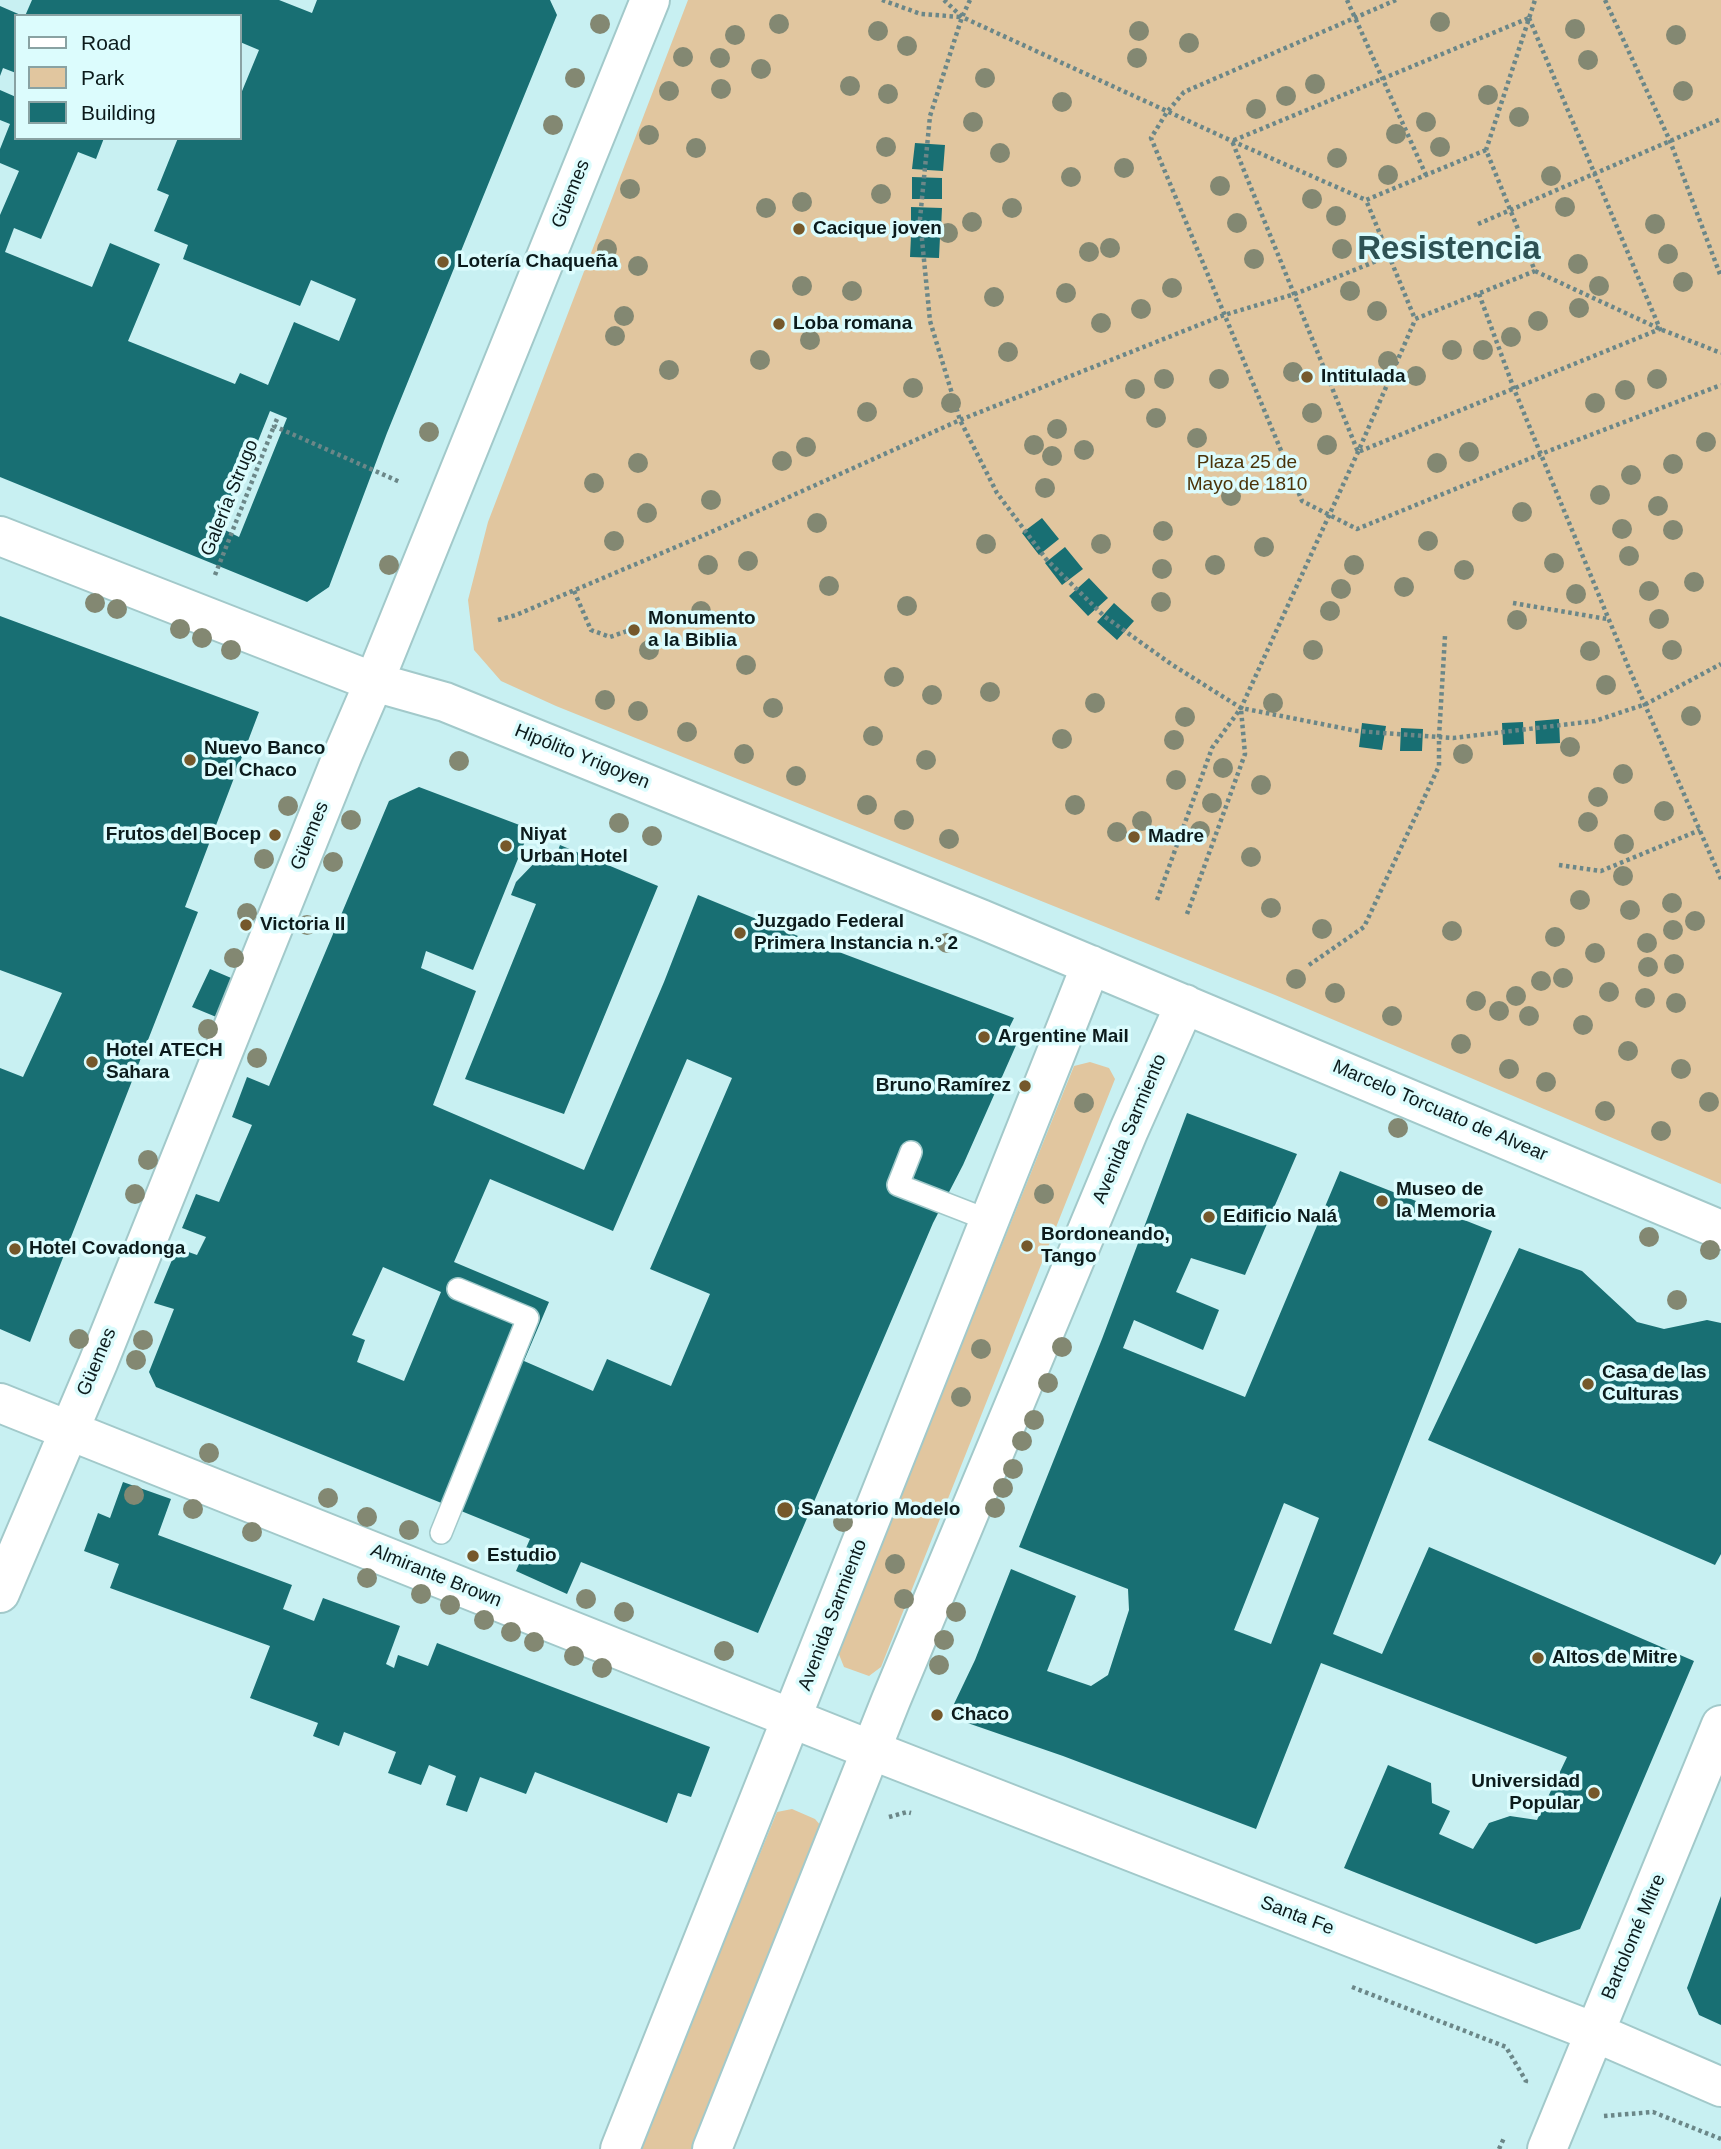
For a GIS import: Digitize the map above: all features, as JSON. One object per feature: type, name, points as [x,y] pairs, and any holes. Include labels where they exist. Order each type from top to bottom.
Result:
[{"type":"main road","name":"Güemes","points":[[0,1593],[98,1363],[650,0]]},
{"type":"main road","name":"Hipólito Yrigoyen","points":[[0,536],[374,682],[445,702],[1171,998]]},
{"type":"main road","name":"Avenida Sarmiento","points":[[620,2149],[1091,965]]},
{"type":"main road","name":"Avenida Sarmiento","points":[[712,2149],[871,1750],[1129,1130],[1171,998]]},
{"type":"main road","name":"Marcelo Torcuato de Alvear","points":[[1171,998],[1721,1230]]},
{"type":"main road","name":"Almirante Brown","points":[[0,1403],[871,1750]]},
{"type":"main road","name":"Bartolomé Mitre","points":[[1547,2149],[1721,1725]]},
{"type":"main road","name":"Santa Fe","points":[[871,1750],[1594,2032],[1721,2087]]},
{"type":"lane","points":[[911,1152],[898,1185],[988,1220]]},
{"type":"lane","points":[[441,1533],[528,1318],[458,1289]]},
{"type":"path","points":[[882,0],[921,14],[962,17]]},
{"type":"path","points":[[944,0],[962,17],[1366,200],[1415,320]]},
{"type":"path","points":[[970,0],[930,116],[920,219],[930,321],[960,420],[998,493],[1046,559],[1104,616],[1171,664],[1241,708],[1357,731],[1453,738],[1595,721],[1646,704],[1721,664]]},
{"type":"path","points":[[1348,0],[1426,175]]},
{"type":"path","points":[[1396,0],[1184,92],[1167,112],[1151,138],[1302,501],[1357,529],[1721,385]]},
{"type":"path","points":[[1535,0],[1486,150],[1535,271],[1660,329],[1721,353]]},
{"type":"path","points":[[1605,0],[1670,141],[1721,277]]},
{"type":"path","points":[[1232,141],[1529,18]]},
{"type":"path","points":[[1529,18],[1660,329]]},
{"type":"path","points":[[1478,224],[1721,119]]},
{"type":"path","points":[[1232,141],[1358,452]]},
{"type":"path","points":[[1366,200],[1486,150]]},
{"type":"path","points":[[498,620],[574,591],[960,420],[1224,315],[1295,294],[1421,243]]},
{"type":"path","points":[[1157,900],[1212,748],[1241,708],[1415,320],[1535,271]]},
{"type":"path","points":[[1479,294],[1514,389],[1608,619],[1721,879]]},
{"type":"path","points":[[1358,452],[1660,329]]},
{"type":"path","name":"Galería Strugo","points":[[213,580],[277,419]]},
{"type":"path","name":"Galería Strugo","points":[[274,426],[400,482]]},
{"type":"path","points":[[574,591],[591,631],[610,637],[627,631]]},
{"type":"path","points":[[1513,603],[1608,619]]},
{"type":"path","points":[[1309,965],[1364,927],[1439,766],[1438,737],[1446,636]]},
{"type":"path","points":[[1187,914],[1245,754],[1241,708]]},
{"type":"path","points":[[1559,865],[1601,871],[1700,830]]},
{"type":"path","points":[[907,1812],[920,1817]]},
{"type":"path","points":[[1350,1986],[1506,2047],[1526,2081],[1522,2092]]},
{"type":"path","points":[[1599,2127],[1603,2117],[1653,2112],[1721,2139]]},
{"type":"path","points":[[1499,2149],[1508,2126]]},
{"type":"green space","name":"Plaza 25 de Mayo de 1810","points":[[688,0],[1721,0],[1721,1184],[1275,995],[556,706],[501,681],[474,650],[468,600],[488,522]]},
{"type":"green space","points":[[1090,1062],[1109,1068],[1115,1079],[881,1667],[869,1676],[844,1667],[838,1652],[1074,1066]]},
{"type":"green space","points":[[792,1809],[815,1819],[822,1827],[693,2149],[639,2149],[777,1812]]},
{"type":"building","points":[[32,0],[279,0],[312,13],[317,0],[550,0],[557,15],[387,433],[329,587],[307,602],[0,477],[0,215],[19,171],[0,163],[0,149],[10,124],[0,120],[0,90],[14,96],[14,140],[103,140],[96,159],[78,152],[41,239],[14,228],[5,252],[92,287],[110,243],[160,264],[128,341],[235,384],[240,373],[268,385],[294,322],[339,341],[356,299],[311,280],[300,306],[183,259],[188,245],[154,231],[169,195],[157,190],[177,140],[242,140],[242,91],[259,50],[242,43],[242,14],[26,14]],"holes":[[[270,411],[287,418],[239,537],[223,529]]]},
{"type":"building","points":[[0,6],[18,14],[14,14],[14,72],[3,68],[0,76]]},
{"type":"building","points":[[915,143],[945,145],[943,171],[912,169]]},
{"type":"building","points":[[912,177],[942,178],[942,199],[912,199]]},
{"type":"building","points":[[911,207],[942,208],[941,229],[911,228]]},
{"type":"building","points":[[911,236],[940,237],[939,258],[910,257]]},
{"type":"building","points":[[1042,518],[1059,539],[1039,555],[1022,533]]},
{"type":"building","points":[[1065,547],[1083,569],[1062,585],[1045,563]]},
{"type":"building","points":[[1089,578],[1108,598],[1088,616],[1069,596]]},
{"type":"building","points":[[1114,603],[1134,621],[1117,640],[1097,622]]},
{"type":"building","points":[[0,616],[259,712],[185,907],[198,912],[30,1342],[0,1329],[0,1068],[23,1077],[62,993],[0,970]]},
{"type":"building","points":[[1559,719],[1560,743],[1536,744],[1535,721]]},
{"type":"building","points":[[1523,722],[1524,744],[1503,745],[1502,723]]},
{"type":"building","points":[[1362,723],[1386,726],[1382,750],[1359,747]]},
{"type":"building","points":[[1401,728],[1423,729],[1422,751],[1400,751]]},
{"type":"building","points":[[419,787],[530,829],[473,970],[426,951],[421,968],[476,991],[433,1105],[584,1170],[698,895],[815,943],[1014,1018],[1008,1030],[1021,1034],[963,1165],[933,1223],[758,1633],[581,1562],[567,1594],[516,1571],[530,1539],[156,1387],[149,1372],[174,1309],[154,1303],[177,1248],[197,1255],[206,1237],[182,1228],[196,1194],[219,1202],[252,1125],[232,1117],[247,1077],[269,1086],[389,801]],"holes":[[[687,1059],[732,1078],[650,1269],[710,1294],[671,1386],[607,1359],[593,1391],[524,1361],[549,1302],[454,1262],[490,1179],[613,1231]],[[383,1267],[441,1292],[404,1381],[357,1362],[365,1340],[352,1335]]]},
{"type":"building","points":[[560,845],[658,886],[564,1114],[465,1079],[536,904],[511,895],[516,882],[543,854],[555,859]]},
{"type":"building","points":[[210,969],[243,983],[226,1021],[192,1007]]},
{"type":"building","points":[[1187,1113],[1297,1154],[1245,1275],[1191,1258],[1176,1292],[1219,1310],[1203,1350],[1134,1320],[1123,1348],[1245,1397],[1340,1171],[1492,1231],[1333,1634],[1382,1654],[1429,1547],[1694,1661],[1580,1929],[1536,1944],[1344,1868],[1388,1765],[1431,1783],[1432,1803],[1450,1811],[1439,1834],[1473,1849],[1489,1823],[1510,1816],[1537,1820],[1567,1757],[1321,1663],[1256,1829],[956,1719],[954,1704],[975,1660],[1011,1569],[1076,1596],[1047,1671],[1091,1686],[1108,1675],[1129,1610],[1128,1589],[1019,1547],[1102,1339]],"holes":[[[1284,1503],[1319,1518],[1271,1644],[1234,1630]]]},
{"type":"building","name":"Casa de las Culturas","points":[[1519,1248],[1582,1271],[1637,1322],[1664,1329],[1707,1320],[1721,1323],[1721,1554],[1715,1565],[1428,1440]]},
{"type":"building","points":[[123,1482],[171,1499],[158,1535],[292,1585],[283,1609],[314,1621],[323,1598],[400,1626],[386,1664],[394,1668],[398,1655],[428,1666],[437,1643],[710,1747],[691,1797],[678,1793],[667,1823],[535,1772],[526,1794],[480,1777],[467,1812],[446,1805],[456,1776],[429,1765],[421,1785],[388,1773],[396,1752],[344,1732],[339,1746],[313,1736],[318,1723],[250,1698],[270,1646],[110,1588],[119,1564],[84,1551],[98,1513],[110,1518]]},
{"type":"building","points":[[1721,1896],[1721,2025],[1699,2015],[1687,1988]]},
{"type":"place","name":"Cacique joven","points":[[799,229]]},
{"type":"place","name":"Lotería Chaqueña","points":[[443,262]]},
{"type":"place","name":"Loba romana","points":[[779,324]]},
{"type":"place","name":"Intitulada","points":[[1307,377]]},
{"type":"place","name":"Monumento a la Biblia","points":[[634,630]]},
{"type":"place","name":"Nuevo Banco Del Chaco","points":[[190,760]]},
{"type":"place","name":"Frutos del Bocep","points":[[275,835]]},
{"type":"place","name":"Madre","points":[[1134,837]]},
{"type":"place","name":"Niyat Urban Hotel","points":[[506,846]]},
{"type":"place","name":"Victoria II","points":[[246,925]]},
{"type":"place","name":"Juzgado Federal Primera Instancia n.° 2","points":[[740,933]]},
{"type":"place","name":"Argentine Mail","points":[[984,1037]]},
{"type":"place","name":"Hotel ATECH Sahara","points":[[92,1062]]},
{"type":"place","name":"Bruno Ramírez","points":[[1025,1086]]},
{"type":"place","name":"Museo de la Memoria","points":[[1382,1201]]},
{"type":"place","name":"Edificio Nalá","points":[[1209,1217]]},
{"type":"place","name":"Bordoneando, Tango","points":[[1027,1246]]},
{"type":"place","name":"Hotel Covadonga","points":[[15,1249]]},
{"type":"place","name":"Casa de las Culturas","points":[[1588,1384]]},
{"type":"place","name":"Sanatorio Modelo","points":[[785,1510]]},
{"type":"place","name":"Estudio","points":[[473,1556]]},
{"type":"place","name":"Altos de Mitre","points":[[1538,1658]]},
{"type":"place","name":"Chaco","points":[[937,1715]]},
{"type":"place","name":"Universidad Popular","points":[[1594,1793]]},
{"type":"district","name":"Resistencia","points":[[1449,250]]}]
